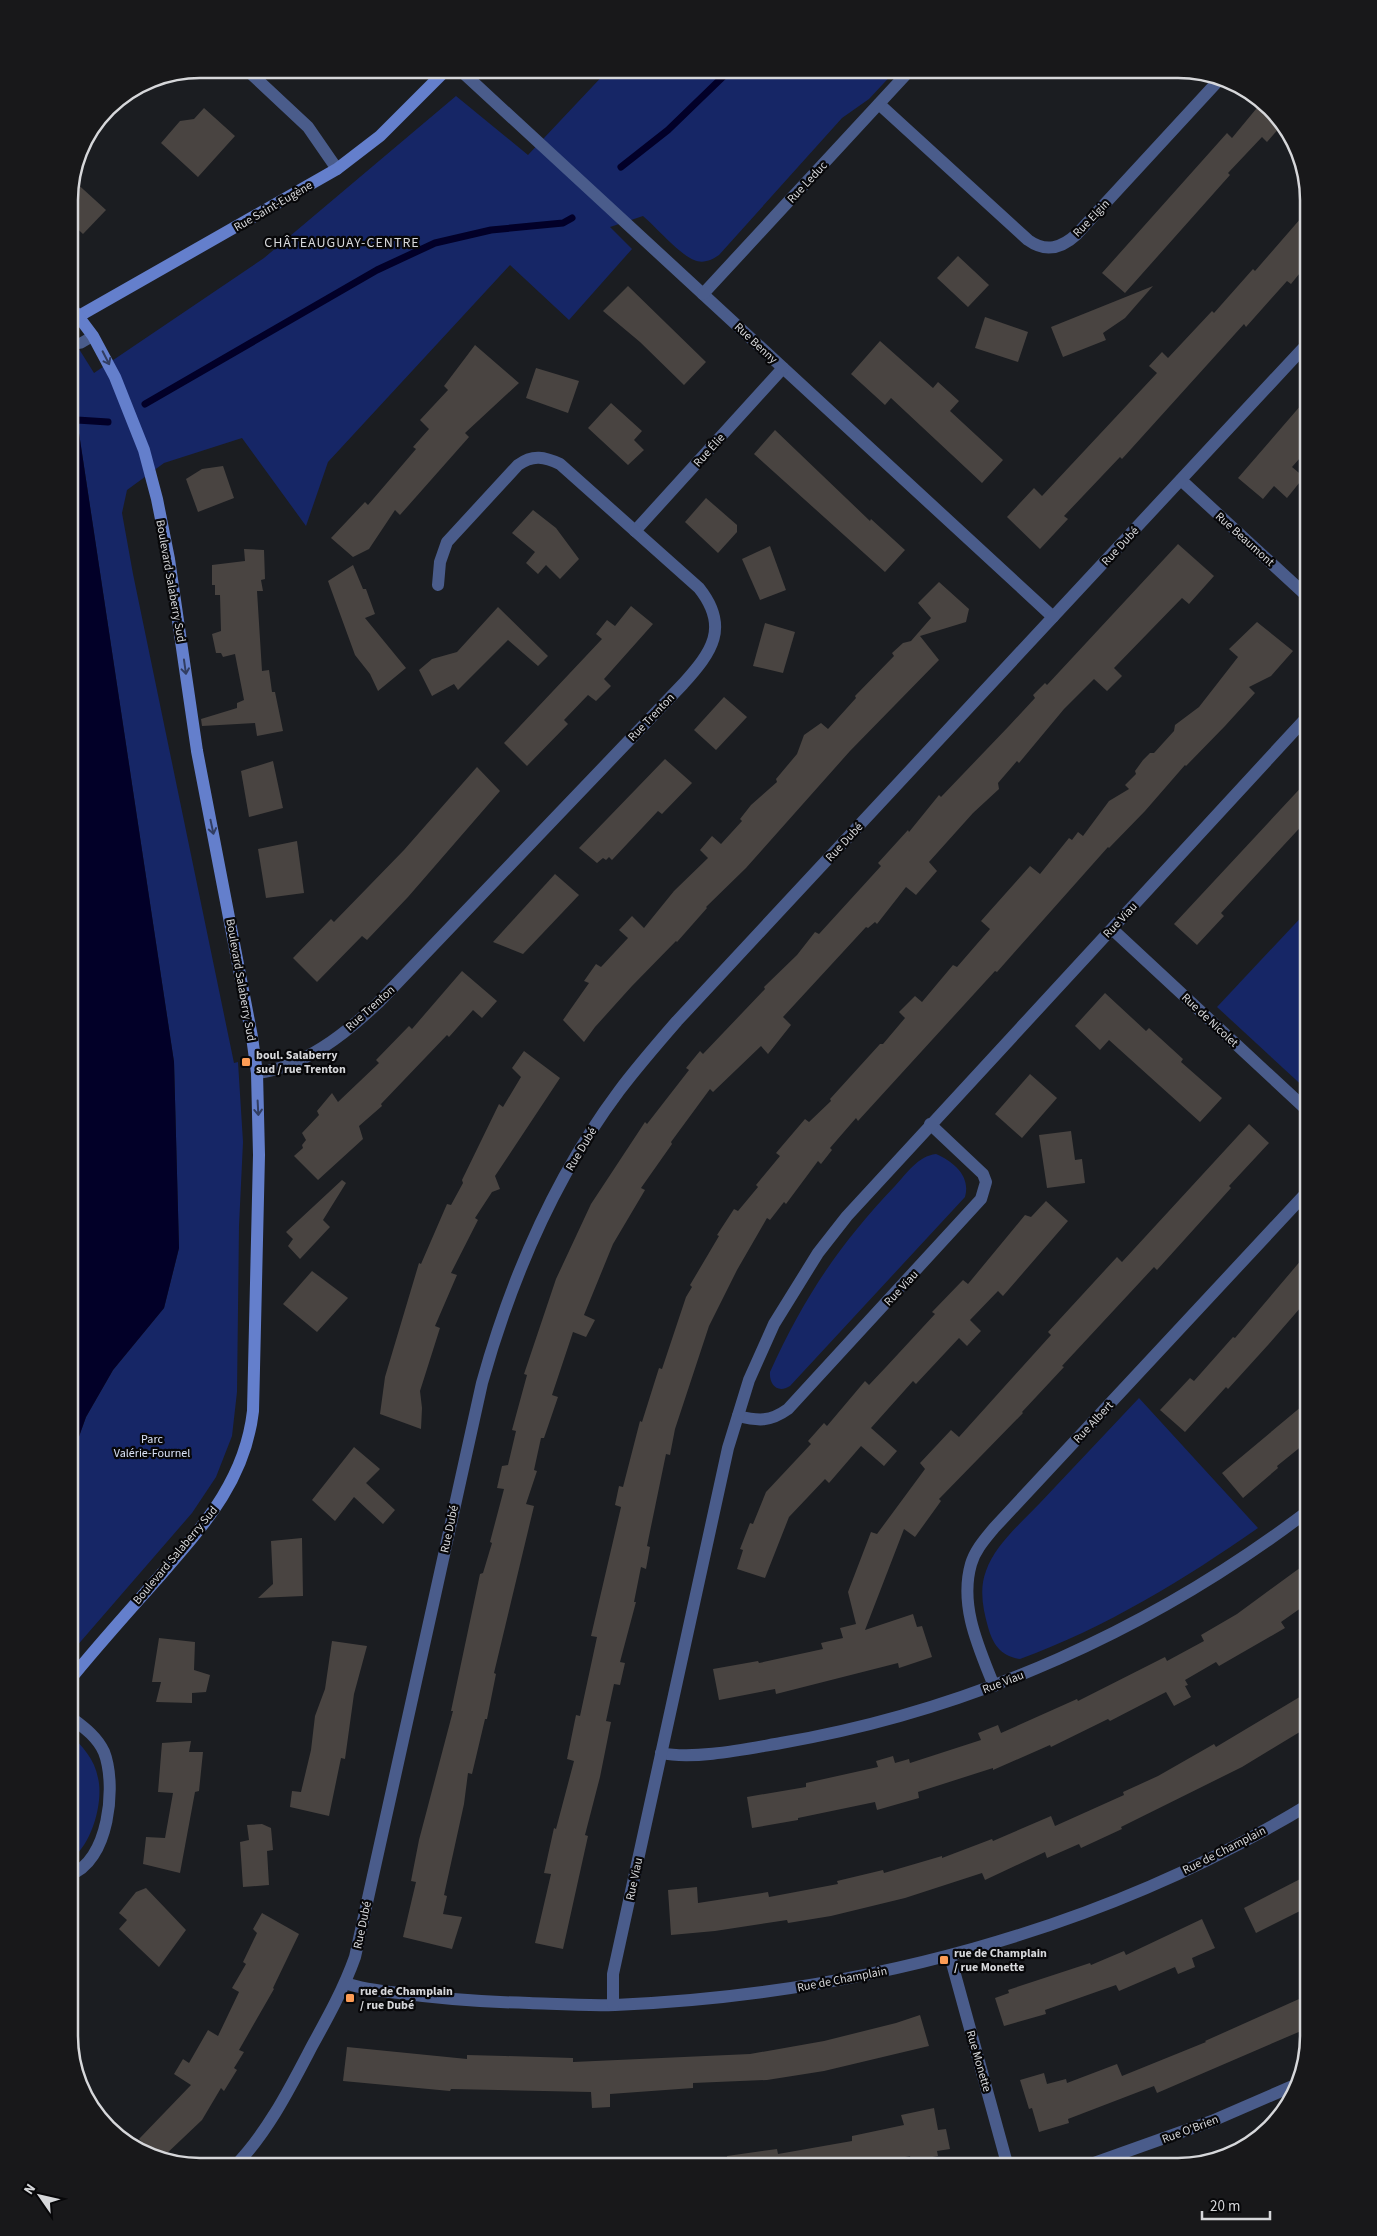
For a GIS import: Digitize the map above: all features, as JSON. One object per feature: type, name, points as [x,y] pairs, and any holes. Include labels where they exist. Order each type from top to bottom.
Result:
[{"type":"street","points":[[256,78],[308,127],[337,169]]},
{"type":"street","name":"Rue Saint-Eugène","points":[[79,316],[337,169],[380,136],[437,78]]},
{"type":"street","name":"Rue Benny","points":[[469,78],[1053,617]]},
{"type":"street","name":"Rue Leduc","points":[[703,294],[903,78]]},
{"type":"street","name":"Rue Elgin","points":[[879,104],[1028,240],[1042,248],[1051,248],[1068,242],[1077,234],[1216,84]]},
{"type":"street","name":"Boulevard Salaberry Sud","points":[[78,1670],[206,1521],[236,1474],[248,1444],[253,1411],[259,1155],[257,1073],[239,963],[197,751],[169,559],[157,499],[135,425],[109,364],[79,316]]},
{"type":"street","name":"Rue Dubé","points":[[244,2158],[283,2100],[345,1983],[355,1956],[482,1383],[499,1325],[517,1276],[553,1198],[602,1116],[654,1047],[1300,352]]},
{"type":"street","name":"Rue Élie","points":[[635,531],[784,368]]},
{"type":"street","name":"Rue Trenton","points":[[257,1073],[278,1068],[306,1056],[347,1030],[370,1011],[684,684],[704,660],[712,645],[716,629],[712,608],[699,588],[560,464],[543,457],[525,460],[511,471],[454,533],[442,551],[438,585]]},
{"type":"street","name":"Rue Beaumont","points":[[1181,480],[1300,590]]},
{"type":"street","name":"Rue Viau","points":[[613,2005],[613,1974],[720,1478],[755,1365],[774,1324],[818,1253],[847,1216],[1300,725]]},
{"type":"street","name":"Rue de Nicolet","points":[[1112,929],[1300,1104]]},
{"type":"street","name":"Rue Viau","points":[[738,1416],[762,1421],[778,1416],[788,1409],[981,1199],[986,1182],[982,1174],[930,1124]]},
{"type":"street","name":"Rue Albert","points":[[994,1686],[977,1641],[967,1600],[971,1562],[978,1549],[994,1528],[1300,1200]]},
{"type":"street","name":"Rue Viau","points":[[660,1753],[674,1756],[696,1755],[799,1740],[892,1718],[994,1686],[1073,1652],[1170,1604],[1232,1566],[1300,1517]]},
{"type":"street","points":[[78,1724],[95,1738],[103,1750],[108,1765],[108,1800],[105,1829],[98,1848],[83,1868],[78,1870]]},
{"type":"street","name":"Rue de Champlain","points":[[345,1983],[367,1989],[458,2000],[613,2005],[699,2000],[785,1990],[867,1975],[950,1956],[1058,1921],[1151,1885],[1224,1850],[1300,1809]]},
{"type":"street","name":"Rue Monette","points":[[950,1956],[1006,2158]]},
{"type":"street","name":"Rue O'Brien","points":[[1108,2158],[1212,2121],[1287,2088]]},
{"type":"lane","points":[[78,343],[93,336]]},
{"type":"green space","name":"Parc Valérie-Fournel","points":[[601,78],[889,78],[869,99],[842,118],[719,255],[707,261],[701,262],[688,257],[643,216],[610,227],[632,249],[569,320],[510,265],[328,462],[306,526],[242,438],[164,463],[127,490],[122,513],[133,574],[234,1063],[238,1062],[243,1142],[239,1226],[237,1392],[232,1436],[216,1477],[192,1513],[78,1645],[78,1439],[86,1417],[113,1370],[164,1308],[179,1248],[174,1062],[78,427],[78,347],[94,373],[264,258],[456,96],[528,155]]},
{"type":"green space","points":[[1300,919],[1300,1084],[1217,1007]]},
{"type":"green space","points":[[936,1154],[949,1161],[960,1171],[966,1183],[965,1197],[790,1386],[781,1389],[772,1384],[770,1372],[796,1320],[824,1273],[857,1229],[908,1171],[924,1158]]},
{"type":"green space","points":[[1139,1398],[1258,1528],[1202,1566],[1144,1601],[1052,1647],[1020,1659],[1013,1658],[999,1649],[992,1639],[988,1627],[983,1599],[983,1585],[990,1561],[1009,1535]]},
{"type":"green space","points":[[78,1742],[94,1765],[99,1788],[99,1799],[94,1824],[84,1846],[78,1853]]},
{"type":"water","points":[[78,427],[174,1062],[179,1248],[164,1308],[113,1370],[86,1417],[78,1439]]},
{"type":"building","points":[[1257,107],[1277,130],[1267,142],[1262,137],[1228,173],[1230,175],[1125,293],[1102,273],[1227,133],[1232,138]]},
{"type":"building","points":[[204,108],[235,136],[198,177],[161,143],[180,121],[194,119]]},
{"type":"building","points":[[79,185],[106,210],[83,234],[78,229]]},
{"type":"building","points":[[1300,219],[1300,273],[1291,284],[1287,281],[1246,327],[1244,324],[1122,459],[1120,457],[1064,516],[1068,519],[1040,549],[1007,517],[1034,488],[1042,496],[1157,373],[1149,366],[1162,352],[1168,358],[1212,311],[1214,313],[1253,269],[1255,271]]},
{"type":"building","points":[[958,256],[989,285],[968,307],[937,278]]},
{"type":"building","points":[[628,286],[706,362],[684,385],[640,342],[603,311]]},
{"type":"building","points":[[1153,286],[1125,318],[1103,333],[1106,340],[1063,357],[1051,327]]},
{"type":"building","points":[[985,317],[1028,332],[1018,362],[975,348]]},
{"type":"building","points":[[880,341],[933,388],[938,382],[959,401],[950,411],[1003,460],[982,483],[891,398],[885,405],[851,374]]},
{"type":"building","points":[[475,345],[519,383],[465,433],[469,437],[400,515],[395,510],[369,549],[353,557],[331,538],[365,502],[368,505],[416,449],[413,447],[429,429],[420,420],[448,390],[444,386]]},
{"type":"building","points":[[536,368],[579,381],[568,413],[526,398]]},
{"type":"building","points":[[611,403],[642,431],[634,440],[644,450],[628,465],[588,428]]},
{"type":"building","points":[[1300,406],[1300,458],[1292,467],[1300,474],[1300,482],[1287,498],[1274,486],[1263,499],[1238,478]]},
{"type":"building","points":[[775,430],[870,521],[871,519],[905,550],[885,572],[754,454]]},
{"type":"building","points":[[223,466],[234,498],[198,512],[186,479],[202,469]]},
{"type":"building","points":[[706,498],[737,525],[737,532],[718,553],[685,522]]},
{"type":"building","points":[[533,510],[556,528],[579,559],[560,579],[546,565],[538,574],[526,563],[535,552],[512,533]]},
{"type":"building","points":[[1178,544],[1214,576],[1189,604],[1182,598],[1114,668],[1122,676],[1107,691],[1094,679],[1064,709],[1019,763],[1017,761],[998,783],[999,789],[973,813],[929,862],[937,871],[916,895],[906,887],[877,924],[875,922],[868,928],[866,927],[783,1017],[791,1025],[768,1054],[761,1046],[713,1092],[710,1089],[671,1142],[672,1144],[641,1188],[645,1190],[613,1244],[584,1315],[595,1320],[586,1337],[573,1332],[552,1395],[558,1397],[544,1438],[541,1438],[534,1470],[537,1471],[526,1504],[534,1506],[494,1673],[496,1674],[487,1719],[485,1719],[472,1774],[468,1773],[464,1804],[444,1895],[447,1896],[443,1914],[462,1917],[452,1949],[403,1937],[416,1882],[411,1881],[419,1840],[453,1711],[451,1711],[480,1574],[483,1573],[492,1543],[490,1542],[504,1489],[497,1488],[502,1466],[508,1465],[516,1431],[512,1430],[527,1375],[524,1374],[556,1279],[591,1204],[645,1122],[647,1124],[689,1070],[686,1068],[700,1051],[703,1054],[765,989],[764,987],[797,955],[815,932],[819,934],[881,866],[878,863],[908,830],[909,832],[939,795],[941,797],[1009,726],[1035,698],[1033,695],[1045,683],[1047,685]]},
{"type":"building","points":[[770,546],[786,590],[760,600],[742,559]]},
{"type":"building","points":[[244,549],[264,550],[265,579],[261,580],[263,591],[257,591],[262,671],[269,670],[272,692],[275,692],[283,731],[257,736],[255,723],[202,726],[201,719],[237,708],[237,703],[244,700],[235,654],[223,657],[221,653],[216,653],[212,634],[221,631],[220,595],[215,595],[215,585],[212,585],[212,565],[245,561]]},
{"type":"building","points":[[353,565],[363,589],[366,589],[375,614],[365,618],[406,668],[378,691],[370,674],[355,655],[328,581]]},
{"type":"building","points":[[939,582],[969,609],[966,622],[920,636],[939,660],[850,751],[746,868],[706,907],[677,942],[632,986],[584,1042],[563,1020],[589,983],[584,981],[596,964],[601,967],[628,938],[619,930],[632,916],[644,928],[674,891],[708,858],[700,850],[712,836],[721,844],[742,821],[740,819],[751,805],[777,782],[776,779],[797,754],[804,735],[821,723],[828,729],[856,698],[855,696],[894,656],[892,653],[903,643],[911,641],[931,618],[918,603]]},
{"type":"building","points":[[631,606],[653,624],[604,679],[611,686],[596,701],[588,695],[564,720],[568,724],[527,766],[504,743],[602,639],[596,634],[607,620],[615,626]]},
{"type":"building","points":[[498,607],[548,656],[538,666],[508,640],[458,690],[454,684],[432,696],[419,670],[432,659],[457,652]]},
{"type":"building","points":[[1257,622],[1293,651],[1271,676],[1249,687],[1255,693],[1225,726],[1185,765],[1145,811],[1108,847],[997,972],[995,971],[858,1121],[856,1118],[830,1148],[832,1150],[821,1164],[818,1161],[786,1204],[784,1202],[770,1220],[767,1218],[737,1270],[709,1326],[675,1429],[670,1455],[666,1454],[647,1546],[650,1547],[646,1569],[641,1567],[634,1602],[636,1602],[620,1662],[625,1663],[620,1685],[614,1684],[606,1721],[611,1722],[600,1777],[585,1835],[588,1836],[563,1949],[535,1943],[551,1874],[544,1873],[554,1828],[556,1829],[574,1761],[567,1759],[576,1715],[580,1716],[597,1637],[591,1636],[621,1507],[615,1505],[619,1486],[623,1487],[640,1421],[642,1422],[659,1368],[662,1369],[686,1297],[692,1287],[690,1285],[719,1236],[717,1235],[734,1209],[738,1211],[758,1187],[756,1185],[780,1156],[776,1153],[805,1119],[809,1122],[831,1101],[830,1099],[880,1044],[883,1044],[905,1018],[899,1012],[915,996],[922,1002],[953,965],[957,967],[990,929],[981,921],[1030,866],[1040,874],[1069,838],[1072,840],[1078,832],[1083,836],[1109,801],[1129,789],[1125,785],[1136,774],[1135,771],[1143,760],[1150,753],[1154,753],[1174,731],[1175,725],[1199,707],[1238,657],[1229,649]]},
{"type":"building","points":[[765,623],[795,632],[783,673],[753,666]]},
{"type":"building","points":[[724,697],[747,717],[716,750],[694,730]]},
{"type":"building","points":[[665,759],[692,783],[662,814],[658,811],[612,860],[609,857],[606,860],[603,858],[597,863],[579,848]]},
{"type":"building","points":[[273,761],[283,808],[249,817],[241,771]]},
{"type":"building","points":[[477,767],[500,791],[408,897],[367,940],[362,936],[317,982],[293,958],[331,919],[334,922],[404,850]]},
{"type":"building","points":[[1300,789],[1300,828],[1221,913],[1224,916],[1197,945],[1174,924]]},
{"type":"building","points":[[297,841],[304,893],[266,898],[258,849]]},
{"type":"building","points":[[555,874],[579,895],[523,954],[493,942]]},
{"type":"building","points":[[462,971],[497,1001],[482,1018],[473,1010],[449,1037],[447,1035],[381,1104],[382,1106],[359,1126],[363,1139],[318,1180],[294,1156],[303,1148],[302,1145],[306,1140],[302,1133],[319,1115],[317,1111],[332,1093],[338,1102],[379,1063],[376,1060],[409,1026],[412,1029]]},
{"type":"building","points":[[1105,993],[1146,1031],[1149,1028],[1183,1059],[1181,1062],[1222,1098],[1200,1122],[1109,1040],[1100,1050],[1075,1026]]},
{"type":"building","points":[[524,1051],[560,1078],[495,1176],[500,1189],[492,1192],[475,1218],[478,1220],[451,1273],[457,1275],[435,1326],[440,1328],[420,1391],[422,1408],[421,1429],[380,1414],[385,1377],[419,1263],[421,1264],[447,1204],[451,1205],[463,1183],[462,1180],[499,1104],[503,1107],[521,1077],[512,1068]]},
{"type":"building","points":[[1030,1074],[1057,1098],[1022,1138],[995,1114]]},
{"type":"building","points":[[1249,1124],[1269,1143],[1229,1186],[1231,1188],[1157,1270],[1154,1267],[1062,1366],[1064,1367],[1023,1413],[939,1499],[941,1501],[915,1537],[904,1529],[865,1630],[913,1614],[917,1627],[922,1626],[932,1657],[899,1668],[898,1663],[776,1694],[775,1689],[719,1700],[713,1669],[758,1661],[759,1663],[823,1649],[821,1643],[843,1638],[840,1628],[856,1624],[848,1592],[871,1532],[877,1534],[925,1469],[920,1463],[951,1430],[959,1437],[1051,1335],[1048,1332],[1117,1257],[1122,1262]]},
{"type":"building","points":[[1071,1131],[1075,1160],[1082,1159],[1085,1183],[1047,1188],[1039,1135]]},
{"type":"building","points":[[342,1180],[346,1183],[323,1220],[330,1227],[300,1259],[288,1246],[293,1239],[286,1232]]},
{"type":"building","points":[[1046,1201],[1068,1221],[1003,1296],[998,1291],[970,1320],[981,1331],[967,1346],[959,1338],[916,1384],[913,1381],[871,1428],[897,1451],[884,1466],[861,1446],[829,1483],[825,1479],[789,1517],[765,1578],[737,1569],[743,1550],[740,1549],[750,1523],[753,1524],[766,1492],[811,1444],[808,1441],[824,1423],[827,1426],[865,1381],[869,1385],[935,1314],[932,1312],[963,1280],[968,1284],[1025,1215],[1031,1217]]},
{"type":"building","points":[[1300,1261],[1300,1308],[1228,1389],[1226,1387],[1185,1432],[1160,1410],[1190,1378],[1194,1381],[1233,1337],[1235,1338]]},
{"type":"building","points":[[312,1271],[348,1298],[317,1332],[283,1304]]},
{"type":"building","points":[[1300,1408],[1300,1447],[1243,1498],[1222,1473]]},
{"type":"building","points":[[354,1447],[380,1469],[366,1483],[395,1510],[383,1524],[354,1497],[335,1521],[312,1500]]},
{"type":"building","points":[[302,1538],[303,1596],[258,1598],[273,1584],[271,1541]]},
{"type":"building","points":[[1300,1568],[1300,1609],[1281,1622],[1285,1628],[1219,1666],[1216,1662],[1185,1680],[1188,1685],[1185,1686],[1191,1697],[1174,1706],[1166,1692],[1110,1721],[1108,1719],[1051,1747],[1050,1745],[993,1770],[993,1768],[918,1792],[919,1798],[877,1810],[875,1802],[798,1818],[798,1820],[752,1828],[747,1797],[806,1787],[806,1783],[878,1767],[876,1761],[893,1756],[895,1763],[909,1759],[910,1763],[981,1740],[978,1733],[998,1725],[1001,1733],[1077,1699],[1078,1701],[1165,1657],[1167,1661],[1204,1641],[1201,1635],[1237,1614]]},
{"type":"building","points":[[159,1638],[195,1642],[194,1670],[210,1675],[206,1692],[192,1693],[192,1703],[156,1702],[161,1682],[152,1682]]},
{"type":"building","points":[[332,1641],[367,1646],[354,1694],[345,1759],[341,1758],[329,1816],[290,1807],[292,1791],[301,1792],[311,1750],[315,1716],[325,1689]]},
{"type":"building","points":[[1300,1697],[1300,1732],[1242,1767],[1081,1848],[1079,1844],[1047,1858],[1045,1852],[985,1880],[982,1873],[905,1898],[831,1916],[788,1923],[787,1920],[715,1931],[671,1935],[668,1890],[697,1887],[698,1903],[768,1892],[769,1897],[838,1884],[837,1881],[883,1870],[884,1873],[942,1856],[942,1858],[992,1839],[993,1841],[1051,1816],[1055,1826],[1124,1795],[1123,1792],[1158,1776],[1214,1744],[1216,1747]]},
{"type":"building","points":[[191,1741],[189,1752],[203,1752],[199,1791],[195,1792],[180,1873],[143,1864],[146,1837],[165,1838],[173,1793],[158,1792],[162,1743]]},
{"type":"building","points":[[262,1824],[271,1828],[273,1850],[267,1851],[269,1885],[243,1887],[240,1842],[249,1840],[247,1825]]},
{"type":"building","points":[[1300,1879],[1300,1911],[1256,1933],[1244,1908]]},
{"type":"building","points":[[146,1888],[186,1930],[159,1967],[119,1929],[127,1920],[119,1913],[136,1892]]},
{"type":"building","points":[[262,1913],[299,1934],[274,1989],[239,2050],[244,2052],[234,2068],[237,2070],[224,2091],[221,2088],[202,2120],[167,2154],[146,2146],[139,2139],[191,2085],[174,2074],[183,2059],[189,2063],[208,2030],[218,2036],[239,1992],[232,1988],[246,1964],[243,1962],[257,1933],[253,1929]]},
{"type":"building","points":[[1202,1919],[1215,1948],[1192,1958],[1195,1967],[1178,1974],[1175,1967],[1119,1991],[1116,1985],[1045,2010],[1046,2014],[1004,2026],[995,1998],[1009,1993],[1008,1990],[1090,1963],[1091,1965],[1124,1951],[1126,1955]]},
{"type":"building","points":[[1300,1999],[1300,2031],[1157,2093],[1154,2086],[1068,2119],[1069,2123],[1039,2132],[1032,2108],[1029,2109],[1020,2080],[1044,2073],[1047,2084],[1066,2079],[1067,2083],[1117,2064],[1122,2076]]},
{"type":"building","points":[[920,2015],[929,2046],[824,2071],[767,2080],[693,2083],[693,2088],[610,2094],[610,2107],[592,2108],[591,2092],[451,2089],[450,2091],[343,2081],[347,2047],[467,2059],[467,2055],[505,2056],[573,2058],[573,2062],[750,2054],[824,2041]]},
{"type":"building","points":[[934,2108],[938,2130],[946,2129],[950,2149],[937,2151],[938,2156],[927,2158],[910,2158],[910,2156],[900,2158],[727,2158],[727,2156],[777,2149],[778,2154],[852,2141],[852,2136],[904,2125],[901,2115]]},
{"type":"waterway","points":[[621,167],[668,130],[722,78]]},
{"type":"waterway","points":[[145,404],[377,270],[435,243],[491,230],[563,223],[572,218]]},
{"type":"waterway","points":[[78,420],[108,422]]},
{"type":"place","name":"boul. Salaberry sud / rue Trenton","points":[[246,1062]]},
{"type":"place","name":"rue de Champlain / rue Monette","points":[[944,1960]]},
{"type":"place","name":"rue de Champlain / rue Dubé","points":[[350,1998]]},
{"type":"district","name":"CHÂTEAUGUAY-CENTRE","points":[[342,242]]}]
